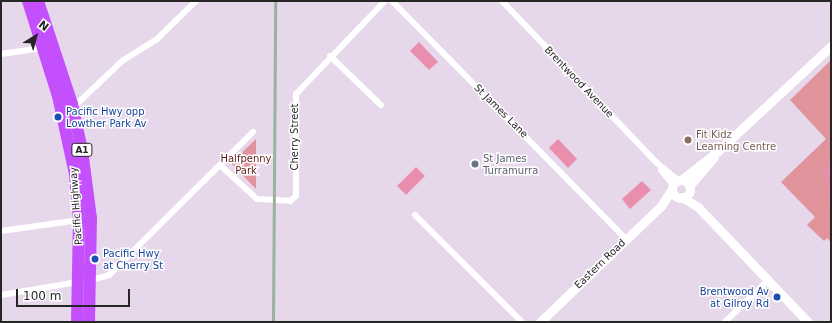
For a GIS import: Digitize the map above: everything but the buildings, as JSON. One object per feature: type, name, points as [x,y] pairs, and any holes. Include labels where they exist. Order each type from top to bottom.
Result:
[{"type":"highway","name":"Pacific Highway","points":[[28,1],[71,147],[89,322]]},
{"type":"highway","name":"Pacific Highway","points":[[38,1],[72,104],[82,150],[91,218],[85,281],[78,322]]},
{"type":"main road","name":"Eastern Road","points":[[540,322],[661,206],[676,183],[718,151],[831,46]]},
{"type":"main road","name":"Eastern Road","points":[[661,206],[685,193],[718,151]]},
{"type":"main road","points":[[676,183],[685,193]]},
{"type":"main road","points":[[676,183],[808,322]]},
{"type":"street","points":[[72,104],[79,102],[122,61],[156,40],[196,1]]},
{"type":"street","name":"Cherry Street","points":[[221,166],[252,196],[264,201],[290,201],[296,196],[296,94],[330,56],[385,1]]},
{"type":"street","name":"St James Lane","points":[[392,1],[626,239]]},
{"type":"street","name":"Brentwood Avenue","points":[[502,1],[676,183]]},
{"type":"street","points":[[1,54],[43,48]]},
{"type":"street","points":[[330,56],[381,105]]},
{"type":"street","points":[[1,294],[85,281],[109,275],[221,166],[253,132]]},
{"type":"street","points":[[415,215],[522,322]]},
{"type":"street","points":[[1,231],[79,220]]},
{"type":"street","points":[[724,322],[768,280]]},
{"type":"green space","points":[[831,60],[831,242],[827,238],[824,241],[807,225],[815,217],[781,182],[826,139],[790,100]]},
{"type":"green space","name":"Halfpenny Park","points":[[256,139],[256,189],[231,163]]},
{"type":"shaded area","points":[[419,42],[438,62],[429,70],[410,51]]},
{"type":"shaded area","points":[[558,139],[577,159],[568,168],[549,148]]},
{"type":"shaded area","points":[[831,159],[831,209],[824,172]]},
{"type":"shaded area","points":[[416,167],[425,176],[406,195],[397,186]]},
{"type":"shaded area","points":[[642,181],[651,190],[630,209],[622,199]]},
{"type":"railway","points":[[273,322],[275,1]]},
{"type":"place","name":"Pacific Hwy opp Lowther Park Av","points":[[58,117]]},
{"type":"place","name":"Fit Kidz Learning Centre","points":[[688,140]]},
{"type":"place","name":"St James Turramurra","points":[[475,164]]},
{"type":"place","name":"Pacific Hwy at Cherry St","points":[[95,259]]},
{"type":"place","name":"Brentwood Av at Gilroy Rd","points":[[777,297]]}]
